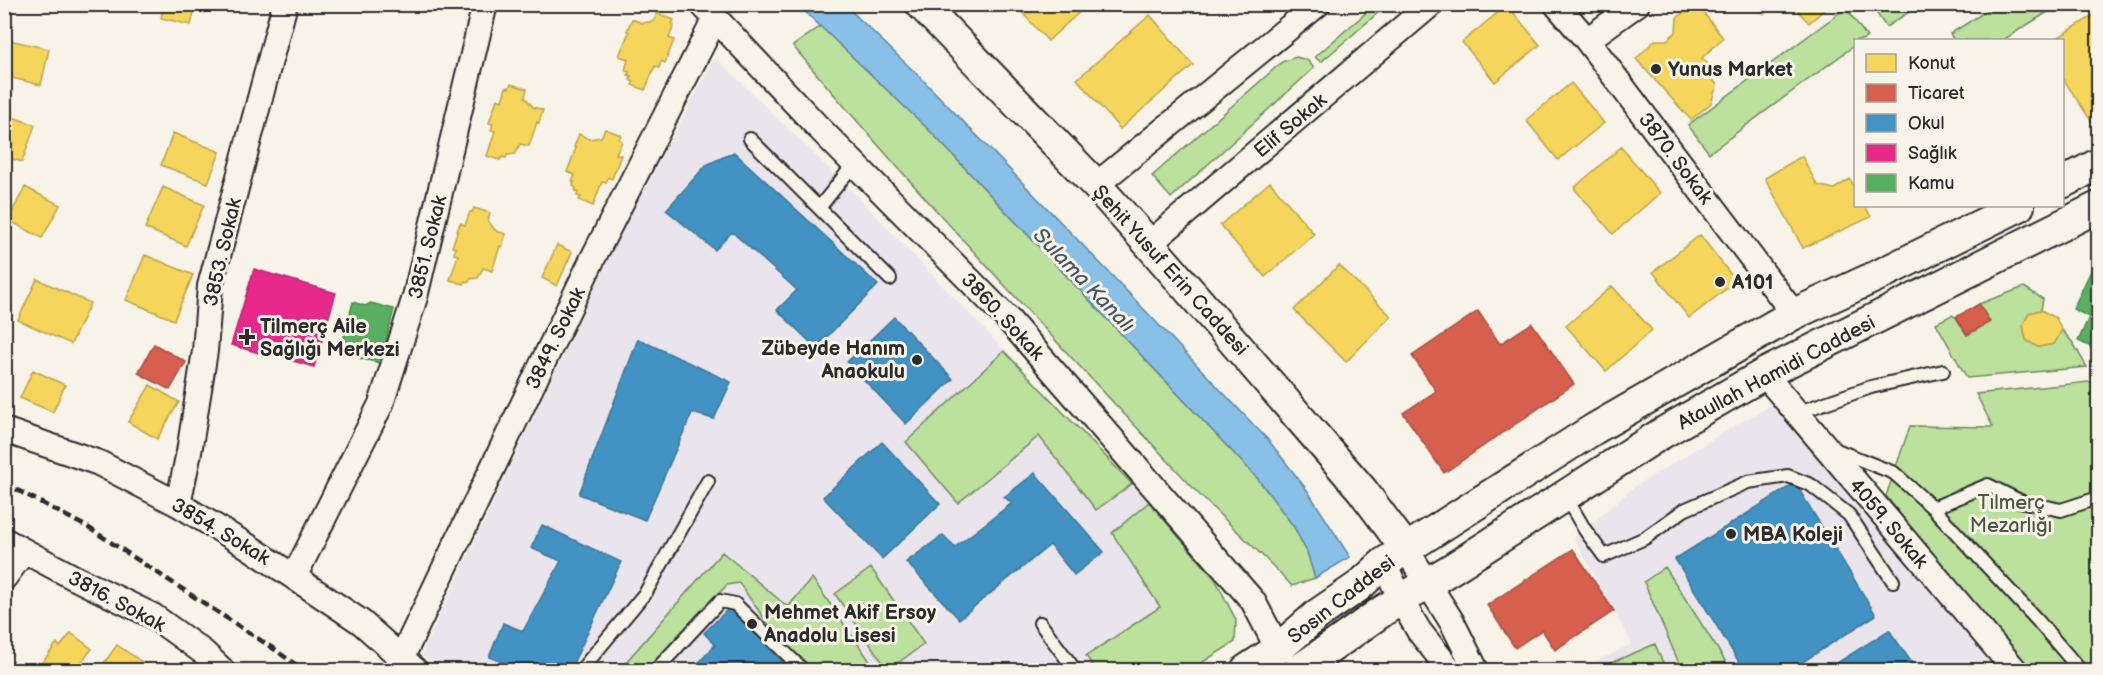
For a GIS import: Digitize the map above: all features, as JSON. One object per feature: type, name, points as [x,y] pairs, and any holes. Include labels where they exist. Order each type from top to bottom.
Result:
[{"type":"street","name":"3853. Sokak","points":[[178,504],[189,452],[203,362],[210,286],[285,4]]},
{"type":"street","name":"3851. Sokak","points":[[294,577],[381,404],[415,297],[485,4]]},
{"type":"street","name":"Şehit Yusuf Erin Caddesi","points":[[921,4],[1096,185],[1362,490],[1395,556]]},
{"type":"street","points":[[1096,185],[1318,4]]},
{"type":"street","name":"Elif Sokak","points":[[1149,244],[1431,4]]},
{"type":"street","name":"3870. Sokak","points":[[1556,4],[1587,40],[1794,314]]},
{"type":"street","points":[[1587,40],[1637,4]]},
{"type":"street","name":"3860. Sokak","points":[[708,12],[854,164],[1007,318],[1253,601],[1278,649]]},
{"type":"street","name":"3849. Sokak","points":[[408,665],[593,258],[708,12]]},
{"type":"street","points":[[2064,182],[2098,164]]},
{"type":"street","name":"Ataullah Hamidi Caddesi","points":[[1395,556],[1594,429],[1794,314],[2017,207]]},
{"type":"street","name":"Ataullah Hamidi Caddesi","points":[[1311,662],[1401,600],[1467,560],[1659,435],[1764,374],[2098,207]]},
{"type":"street","name":"4059. Sokak","points":[[1764,374],[2015,670]]},
{"type":"street","name":"3854. Sokak","points":[[4,430],[99,463],[178,504],[361,622],[408,665]]},
{"type":"street","points":[[4,578],[14,545]]},
{"type":"street","name":"3816. Sokak","points":[[14,545],[153,616],[203,652],[222,670]]},
{"type":"street","points":[[1395,556],[1426,584],[1452,622],[1476,670]]},
{"type":"street","points":[[1395,556],[1401,600],[1419,631],[1450,670]]},
{"type":"street","name":"Sosın Caddesi","points":[[1246,670],[1278,649],[1328,606],[1359,586],[1395,556]]},
{"type":"lane","points":[[750,139],[890,279]]},
{"type":"lane","points":[[819,208],[854,164]]},
{"type":"lane","points":[[1796,413],[1871,387],[1943,371]]},
{"type":"lane","points":[[1822,444],[1894,473],[1933,508],[2038,621],[2080,670]]},
{"type":"lane","points":[[1565,496],[1585,530],[1605,556],[1645,538],[1684,510],[1705,500],[1748,482],[1788,476],[1810,484],[1849,515],[1893,581]]},
{"type":"lane","points":[[581,670],[646,592],[708,481]]},
{"type":"lane","points":[[1933,508],[1988,485],[2020,501],[2061,510],[2098,498]]},
{"type":"lane","points":[[656,670],[720,601],[735,604],[803,670]]},
{"type":"lane","points":[[1040,623],[1076,670]]},
{"type":"shaded area","points":[[715,57],[857,196],[1149,502],[1215,579],[1236,620],[1235,642],[1190,670],[441,670],[421,655],[620,235]]},
{"type":"shaded area","name":"MBA Koleji","points":[[1774,404],[1886,538],[2003,670],[1585,670],[1584,667],[1632,644],[1574,538],[1634,487]]},
{"type":"green space","points":[[1997,4],[2059,4],[2005,39],[1953,39],[1950,34]]},
{"type":"green space","points":[[1375,5],[1387,5],[1321,62],[1315,57]]},
{"type":"green space","points":[[1871,5],[1920,5],[1886,27]]},
{"type":"green space","points":[[1846,8],[1867,37],[1854,39],[1854,46],[1709,153],[1688,125]]},
{"type":"green space","points":[[821,26],[930,131],[1258,479],[1294,527],[1307,552],[1315,578],[1292,586],[1195,490],[941,215],[793,46]]},
{"type":"green space","points":[[1296,57],[1307,60],[1314,68],[1171,198],[1152,176],[1282,62]]},
{"type":"green space","points":[[2024,287],[2043,299],[2041,310],[2029,313],[2023,325],[2026,340],[2038,347],[2054,344],[2062,330],[2073,343],[2087,367],[1967,378],[1936,323],[1952,315],[1956,317],[1967,335],[1989,322],[1979,304]]},
{"type":"green space","points":[[1004,351],[1132,484],[1096,510],[1039,436],[958,503],[906,442]]},
{"type":"green space","name":"Tılmerç Mezarlığı","points":[[2098,381],[2098,670],[2029,670],[1965,597],[1886,496],[1910,426],[1993,427],[1976,394]]},
{"type":"green space","points":[[1149,502],[1215,579],[1236,620],[1235,642],[1190,670],[1096,670],[1086,656],[1160,607],[1112,533]]},
{"type":"green space","points":[[722,552],[788,607],[812,578],[876,670],[810,670],[768,624],[739,583],[727,585],[646,670],[619,670]]},
{"type":"green space","points":[[1665,567],[1731,670],[1682,670],[1644,582]]},
{"type":"green space","points":[[871,568],[924,644],[888,670],[835,594]]},
{"type":"green space","points":[[1655,644],[1666,670],[1594,670]]},
{"type":"water","name":"Sulama Kanalı","points":[[798,5],[845,5],[924,81],[1269,441],[1307,490],[1350,557],[1315,578],[1307,552],[1294,527],[1258,479],[930,131]]},
{"type":"building: Konut","points":[[164,4],[196,4],[191,25],[161,18]]},
{"type":"building: Konut","points":[[1014,4],[1088,4],[1048,41]]},
{"type":"building: Konut","points":[[1693,4],[1697,4],[1723,38],[1702,58],[1711,67],[1706,71],[1717,85],[1711,103],[1691,120],[1636,59],[1655,40],[1667,40],[1676,32],[1677,18]]},
{"type":"building: Konut","points":[[1756,4],[1774,4],[1764,14]]},
{"type":"building: Konut","points":[[1798,4],[1831,4],[1809,23],[1798,11],[1802,8]]},
{"type":"building: Konut","points":[[1507,5],[1540,45],[1495,82],[1462,42]]},
{"type":"building: Konut","points":[[657,13],[674,20],[669,38],[674,40],[665,63],[661,61],[659,68],[655,66],[645,90],[632,85],[634,82],[630,80],[629,72],[625,71],[628,59],[619,56],[632,19],[642,23],[654,21]]},
{"type":"building: Konut","points":[[2097,13],[2098,116],[2091,121],[2064,80],[2064,39],[2056,39]]},
{"type":"building: Konut","points":[[1150,15],[1193,65],[1120,129],[1077,79]]},
{"type":"building: Konut","points":[[5,39],[49,49],[41,85],[4,76]]},
{"type":"building: Konut","points":[[1571,83],[1604,123],[1558,160],[1526,120]]},
{"type":"building: Konut","points":[[511,84],[527,89],[525,97],[533,107],[543,110],[529,146],[520,144],[515,154],[507,155],[506,158],[502,157],[500,160],[487,156],[495,131],[491,130],[493,124],[489,123],[497,99],[502,101],[506,87],[509,88]]},
{"type":"building: Konut","points":[[4,114],[35,125],[22,162],[4,156]]},
{"type":"building: Konut","points":[[605,129],[621,135],[619,139],[622,141],[616,154],[621,155],[612,179],[608,177],[606,183],[602,182],[593,206],[579,200],[581,197],[577,196],[578,192],[575,191],[574,182],[572,182],[575,175],[567,172],[579,134],[589,139],[601,137]]},
{"type":"building: Konut","points":[[173,133],[220,152],[208,183],[161,165]]},
{"type":"building: Konut","points":[[1621,147],[1660,193],[1613,234],[1574,188]]},
{"type":"building: Konut","points":[[1802,156],[1817,185],[1834,189],[1850,179],[1854,186],[1854,207],[1866,207],[1871,217],[1803,248],[1765,178]]},
{"type":"building: Konut","points":[[1270,182],[1314,234],[1265,277],[1220,225]]},
{"type":"building: Konut","points":[[25,187],[60,205],[42,238],[8,220]]},
{"type":"building: Konut","points":[[163,187],[204,205],[186,246],[145,228]]},
{"type":"building: Konut","points":[[474,208],[490,213],[488,221],[496,231],[506,234],[492,271],[483,268],[478,278],[470,279],[469,282],[465,281],[464,284],[450,280],[458,255],[454,254],[456,248],[452,247],[460,223],[465,225]]},
{"type":"building: Konut","points":[[1700,235],[1736,281],[1689,318],[1653,272]]},
{"type":"building: Konut","points":[[557,245],[572,252],[557,286],[542,278]]},
{"type":"building: Konut","points":[[145,255],[193,275],[174,320],[126,300]]},
{"type":"building: Konut","points":[[1339,265],[1391,316],[1346,362],[1294,310]]},
{"type":"building: Konut","points":[[37,279],[90,303],[71,344],[18,320]]},
{"type":"building: Konut","points":[[1612,286],[1652,330],[1606,371],[1566,326]]},
{"type":"building: Konut","points":[[2041,310],[2056,318],[2062,330],[2054,344],[2038,347],[2026,340],[2023,325],[2029,313]]},
{"type":"building: Konut","points":[[33,370],[65,385],[53,412],[20,398]]},
{"type":"building: Konut","points":[[150,385],[179,402],[157,439],[128,422]]},
{"type":"building: Konut","points":[[71,633],[92,649],[75,670],[52,670],[42,663],[57,643],[60,647]]},
{"type":"building: Konut","points":[[117,645],[154,670],[99,670]]},
{"type":"building: Ticaret","points":[[1979,304],[1990,322],[1967,335],[1956,317]]},
{"type":"building: Ticaret","points":[[1478,311],[1500,344],[1532,323],[1574,384],[1444,473],[1403,413],[1436,391],[1412,356]]},
{"type":"building: Ticaret","points":[[154,344],[186,362],[170,390],[138,373]]},
{"type":"building: Ticaret","points":[[1573,549],[1614,611],[1555,650],[1542,630],[1515,648],[1487,605]]},
{"type":"building: Okul","points":[[734,152],[878,285],[816,348],[777,310],[797,290],[732,232],[715,250],[666,210],[706,165]]},
{"type":"building: Okul","points":[[894,317],[953,379],[906,424],[847,362]]},
{"type":"building: Okul","points":[[638,339],[731,382],[714,419],[692,413],[645,520],[579,494]]},
{"type":"building: Okul","points":[[882,442],[940,504],[882,559],[823,497]]},
{"type":"building: Okul","points":[[1035,473],[1104,552],[1074,575],[1050,545],[959,619],[906,562],[943,535],[955,547],[1012,503],[1004,497]]},
{"type":"building: Okul","points":[[1795,483],[1876,615],[1790,670],[1744,670],[1675,559]]},
{"type":"building: Okul","points":[[542,525],[621,562],[570,670],[523,670],[489,657],[503,623],[523,631],[561,561],[531,548]]},
{"type":"building: Okul","points":[[729,608],[796,670],[692,670],[715,645],[704,633]]},
{"type":"building: Okul","points":[[1889,630],[1917,670],[1826,670]]},
{"type":"building: Sağlık","points":[[254,269],[336,293],[314,367],[286,359],[290,345],[264,337],[259,353],[231,345]]},
{"type":"building: Kamu","points":[[2096,260],[2098,261],[2098,350],[2078,341],[2089,317],[2073,309]]},
{"type":"building: Kamu","points":[[353,302],[365,306],[371,303],[394,309],[380,363],[359,358],[354,353],[341,348]]},
{"type":"railway","points":[[4,483],[89,528],[303,670]]},
{"type":"place","name":"Yunus Market","points":[[1656,69]]},
{"type":"place","name":"A101","points":[[1720,282]]},
{"type":"place","name":"Tilmerç Aile Sağlığı Merkezi","points":[[247,337]]},
{"type":"place","name":"Zübeyde Hanım Anaokulu","points":[[917,360]]},
{"type":"place","name":"MBA Koleji","points":[[1731,534]]},
{"type":"place","name":"Mehmet Akif Ersoy Anadolu Lisesi","points":[[752,624]]}]
